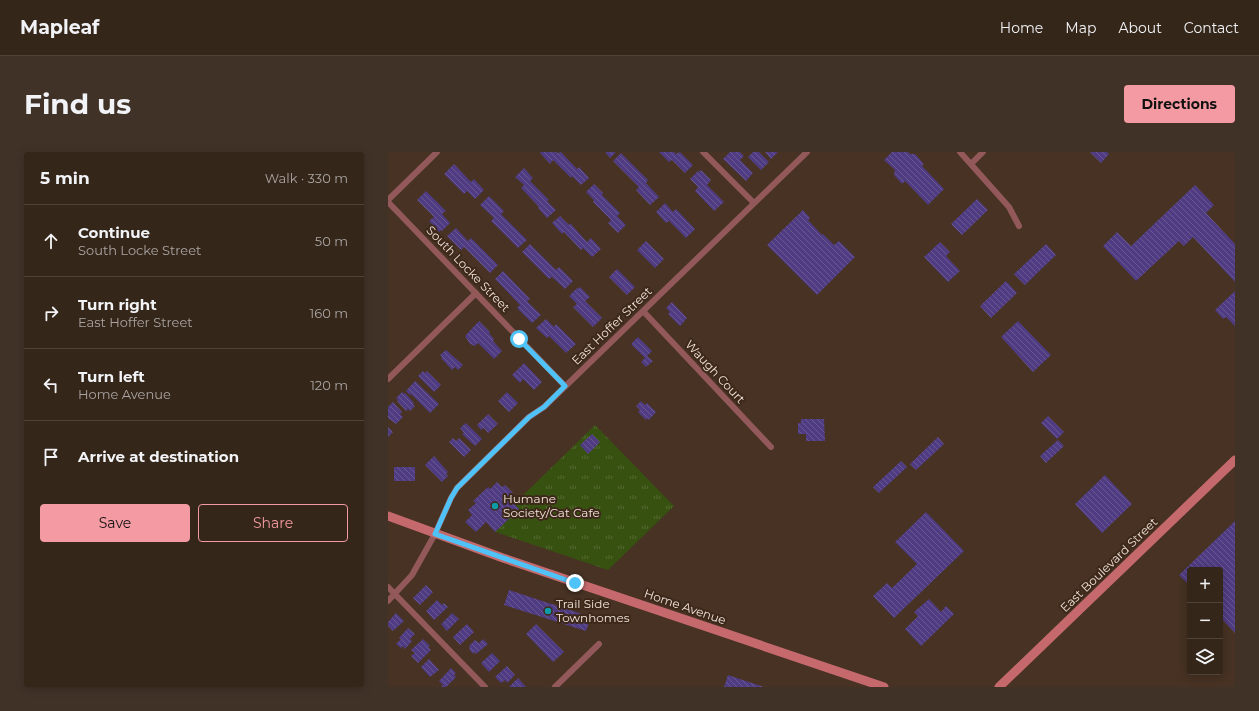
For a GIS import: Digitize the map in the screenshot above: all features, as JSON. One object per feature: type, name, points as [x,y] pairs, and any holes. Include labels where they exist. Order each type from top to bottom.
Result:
[{"type":"main road","name":"East Boulevard Street","points":[[999,687],[1235,460]]},
{"type":"main road","name":"Home Avenue","points":[[388,516],[510,561],[884,687]]},
{"type":"street","points":[[388,201],[436,152]]},
{"type":"street","points":[[703,152],[754,203]]},
{"type":"street","name":"East Hoffer Street","points":[[388,601],[412,576],[435,534],[457,488],[529,417],[544,407],[807,152]]},
{"type":"street","points":[[960,152],[1009,207],[1018,226]]},
{"type":"street","points":[[971,164],[983,152]]},
{"type":"street","name":"South Locke Street","points":[[388,201],[565,386]]},
{"type":"street","points":[[388,379],[476,293]]},
{"type":"street","name":"Waugh Court","points":[[643,311],[771,447]]},
{"type":"street","points":[[388,587],[485,687]]},
{"type":"street","points":[[555,687],[599,644]]},
{"type":"green space","points":[[595,425],[674,506],[608,570],[495,532],[519,509],[514,504]]},
{"type":"building","points":[[561,152],[577,169],[579,167],[589,178],[581,185],[572,176],[571,178],[553,160],[550,164],[540,153]]},
{"type":"building","points":[[605,152],[616,152],[610,158]]},
{"type":"building","points":[[659,152],[674,152],[676,154],[680,152],[693,165],[685,173],[672,160],[669,162]]},
{"type":"building","points":[[730,152],[740,152],[744,156],[740,160],[753,173],[746,181],[723,159]]},
{"type":"building","points":[[753,152],[759,152],[769,162],[761,170],[748,157]]},
{"type":"building","points":[[765,152],[778,152],[771,159]]},
{"type":"building","points":[[892,152],[908,152],[910,154],[915,154],[924,164],[922,166],[944,189],[928,205],[905,181],[902,184],[894,175],[895,170],[884,160]]},
{"type":"building","points":[[1090,152],[1107,152],[1109,154],[1101,163]]},
{"type":"building","points":[[621,153],[648,180],[646,183],[659,197],[650,205],[636,190],[639,187],[613,161]]},
{"type":"building","points":[[454,164],[471,182],[474,179],[484,190],[475,199],[467,191],[464,194],[444,174]]},
{"type":"building","points":[[524,168],[533,178],[530,181],[549,200],[547,201],[556,210],[547,218],[521,188],[524,185],[515,177]]},
{"type":"building","points":[[701,170],[711,180],[707,185],[724,202],[714,211],[695,191],[698,187],[690,179]]},
{"type":"building","points":[[594,184],[603,193],[602,195],[620,213],[617,216],[626,225],[618,233],[608,223],[611,220],[593,202],[594,200],[586,192]]},
{"type":"building","points":[[1195,185],[1214,205],[1206,213],[1235,244],[1235,282],[1193,237],[1184,246],[1179,241],[1136,281],[1103,246],[1117,232],[1131,246]]},
{"type":"building","points":[[426,191],[446,211],[442,214],[450,223],[442,231],[441,230],[439,232],[429,221],[434,217],[417,200]]},
{"type":"building","points":[[489,196],[504,211],[501,214],[527,240],[518,248],[491,221],[494,218],[480,205]]},
{"type":"building","points":[[977,199],[988,210],[962,235],[951,224]]},
{"type":"building","points":[[665,203],[673,212],[676,209],[695,229],[686,238],[669,221],[666,223],[656,212]]},
{"type":"building","points":[[803,210],[810,218],[808,220],[822,235],[823,234],[834,245],[839,241],[855,257],[817,295],[767,245]]},
{"type":"building","points":[[560,216],[569,225],[570,223],[587,242],[591,238],[601,249],[592,257],[583,248],[581,250],[564,232],[562,234],[552,223]]},
{"type":"building","points":[[456,228],[468,241],[471,238],[498,265],[490,273],[464,247],[461,250],[447,236]]},
{"type":"building","points":[[646,241],[664,259],[655,268],[637,250]]},
{"type":"building","points":[[940,242],[950,252],[946,256],[960,271],[948,282],[924,257]]},
{"type":"building","points":[[530,244],[556,270],[559,267],[573,281],[565,289],[552,277],[549,279],[522,252]]},
{"type":"building","points":[[1046,244],[1056,255],[1025,285],[1014,274]]},
{"type":"building","points":[[617,269],[635,287],[627,295],[609,277]]},
{"type":"building","points":[[503,271],[530,299],[527,301],[541,315],[532,323],[517,308],[520,305],[495,279]]},
{"type":"building","points":[[1006,281],[1017,293],[991,318],[980,306]]},
{"type":"building","points":[[580,287],[590,297],[585,301],[602,318],[593,327],[573,307],[577,304],[569,296]]},
{"type":"building","points":[[1235,291],[1235,326],[1226,317],[1223,319],[1215,310]]},
{"type":"building","points":[[672,302],[687,318],[680,326],[668,314],[670,312],[666,308]]},
{"type":"building","points":[[546,319],[554,327],[556,324],[576,344],[566,353],[549,336],[547,338],[536,328]]},
{"type":"building","points":[[479,321],[490,332],[489,333],[494,339],[493,341],[502,351],[494,359],[478,343],[475,346],[470,344],[465,336]]},
{"type":"building","points":[[1018,321],[1051,355],[1033,372],[1001,337]]},
{"type":"building","points":[[638,337],[652,351],[647,356],[653,361],[646,367],[641,362],[645,358],[631,344]]},
{"type":"building","points":[[446,350],[463,365],[458,370],[455,367],[452,370],[441,358],[442,357],[440,355]]},
{"type":"building","points":[[524,363],[542,382],[534,390],[523,379],[520,383],[512,375]]},
{"type":"building","points":[[423,371],[425,373],[427,371],[441,385],[434,392],[418,376]]},
{"type":"building","points":[[415,381],[439,404],[430,413],[406,391]]},
{"type":"building","points":[[402,392],[404,394],[405,393],[414,403],[413,405],[415,406],[410,411],[408,409],[406,411],[397,401],[398,400],[396,398]]},
{"type":"building","points":[[507,392],[518,403],[509,412],[498,401]]},
{"type":"building","points":[[641,401],[645,405],[647,403],[656,412],[649,420],[648,418],[646,420],[638,412],[640,410],[636,406]]},
{"type":"building","points":[[393,402],[402,412],[400,414],[403,417],[396,424],[388,418],[388,407]]},
{"type":"building","points":[[488,414],[498,424],[488,433],[484,428],[481,430],[477,425]]},
{"type":"building","points":[[1048,416],[1064,432],[1057,439],[1041,423]]},
{"type":"building","points":[[801,419],[824,419],[825,441],[806,441],[806,434],[798,434],[798,423],[801,423]]},
{"type":"building","points":[[466,423],[482,439],[475,446],[462,434],[464,433],[460,428]]},
{"type":"building","points":[[388,427],[393,432],[388,437]]},
{"type":"building","points":[[592,434],[600,442],[588,454],[580,445]]},
{"type":"building","points":[[938,437],[944,444],[916,470],[910,464]]},
{"type":"building","points":[[453,438],[456,441],[459,438],[471,450],[464,457],[449,442]]},
{"type":"building","points":[[1058,440],[1064,446],[1046,463],[1040,456]]},
{"type":"building","points":[[434,456],[448,472],[446,474],[448,476],[442,482],[425,465]]},
{"type":"building","points":[[901,461],[907,467],[879,493],[873,487]]},
{"type":"building","points":[[394,467],[415,467],[415,481],[394,481]]},
{"type":"building","points":[[1105,475],[1132,504],[1102,533],[1075,504]]},
{"type":"building","name":"Humane Society/Cat Cafe","points":[[497,482],[502,487],[505,485],[513,493],[511,495],[517,501],[514,504],[519,509],[495,532],[486,522],[476,532],[465,522],[472,515],[468,510],[476,503],[473,501],[488,487],[490,489]]},
{"type":"building","points":[[926,512],[964,551],[894,618],[873,596],[887,583],[892,588],[917,564],[895,542]]},
{"type":"building","points":[[1235,521],[1235,633],[1223,620],[1223,567],[1187,567]]},
{"type":"building","points":[[1187,567],[1187,583],[1179,575]]},
{"type":"building","points":[[426,585],[433,592],[420,605],[413,598]]},
{"type":"building","name":"Trail Side Townhomes","points":[[509,590],[591,617],[586,631],[504,605]]},
{"type":"building","points":[[929,599],[941,612],[946,606],[954,614],[921,646],[905,629],[918,616],[914,612]]},
{"type":"building","points":[[437,600],[442,605],[444,603],[448,607],[434,620],[426,611]]},
{"type":"building","points":[[396,613],[404,621],[393,631],[388,626],[388,622]]},
{"type":"building","points":[[452,613],[459,619],[447,631],[441,624]]},
{"type":"building","points":[[467,624],[474,632],[460,645],[453,637]]},
{"type":"building","points":[[536,624],[564,652],[553,662],[526,634]]},
{"type":"building","points":[[408,628],[415,634],[410,639],[412,641],[405,649],[403,646],[401,648],[396,644]]},
{"type":"building","points":[[423,639],[430,646],[428,647],[431,650],[418,663],[411,656],[415,653],[411,650]]},
{"type":"building","points":[[483,639],[488,644],[476,654],[474,652],[473,654],[469,649],[469,646],[475,640],[479,643]]},
{"type":"building","points":[[492,653],[500,661],[489,672],[481,663]]},
{"type":"building","points":[[429,659],[439,670],[430,677],[421,667]]},
{"type":"building","points":[[507,666],[515,675],[507,683],[505,680],[501,683],[495,677]]},
{"type":"building","points":[[451,668],[456,673],[454,675],[456,677],[446,687],[443,687],[439,681]]},
{"type":"building","points":[[728,675],[764,687],[724,687]]},
{"type":"building","points":[[518,678],[526,687],[509,687]]},
{"type":"place","name":"Humane Society/Cat Cafe","points":[[495,506]]},
{"type":"place","name":"Trail Side Townhomes","points":[[548,611]]},
{"type":"route","points":[[519,339],[565,386],[544,407],[529,417],[457,488],[435,534],[575,583]]}]
